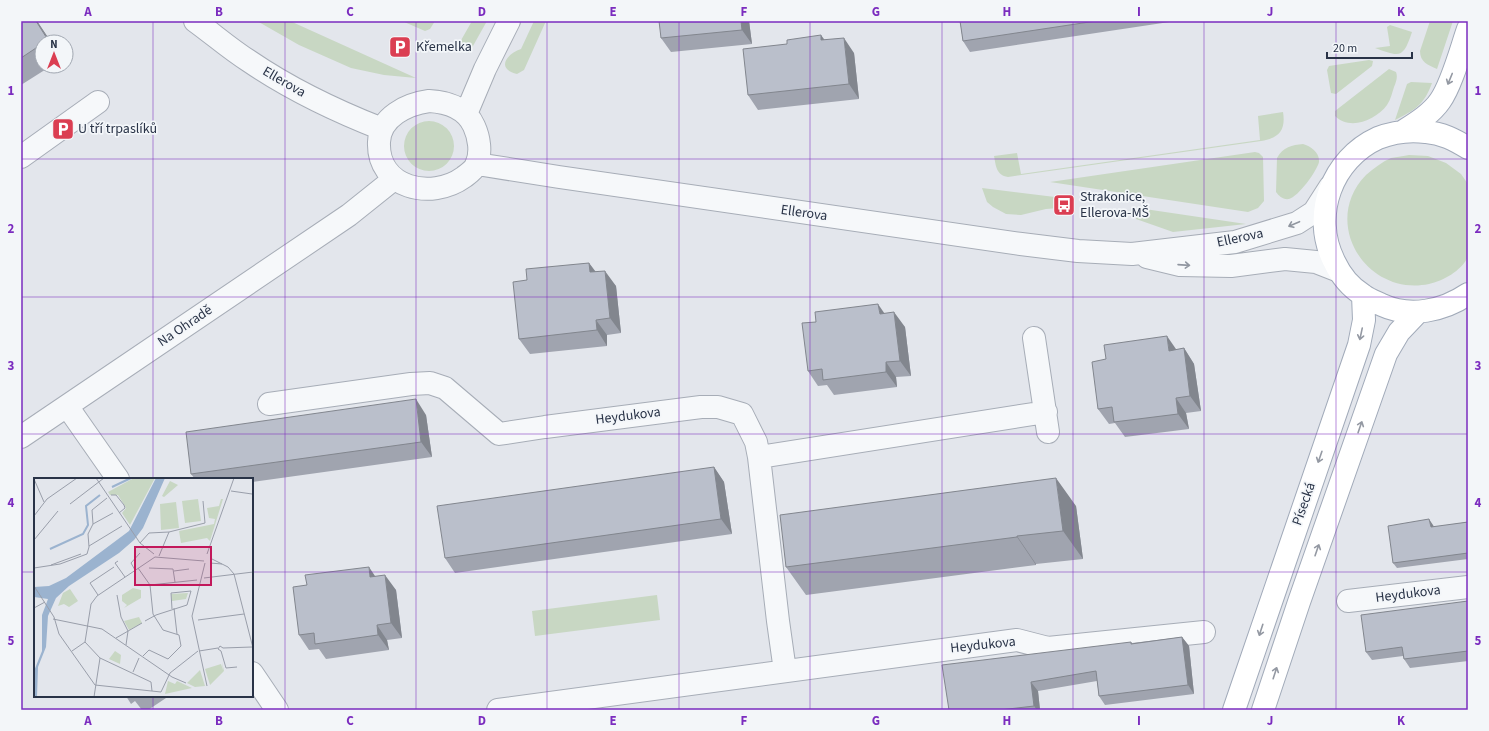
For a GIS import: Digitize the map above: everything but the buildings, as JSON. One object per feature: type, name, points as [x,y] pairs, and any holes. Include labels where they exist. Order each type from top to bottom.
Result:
[{"type":"main road","points":[[1402,132],[1425,117],[1440,100],[1451,78],[1468,29]]},
{"type":"main road","points":[[1464,299],[1439,309],[1418,312],[1389,308],[1363,295],[1350,284],[1339,271],[1329,251],[1324,230],[1325,209],[1330,187],[1342,167],[1358,150],[1379,138],[1402,132],[1427,132],[1452,138],[1468,148]]},
{"type":"main road","name":"Písecká","points":[[1234,710],[1359,345],[1364,320],[1363,295]]},
{"type":"main road","name":"Písecká","points":[[1263,710],[1299,602],[1386,354],[1399,332],[1418,312]]},
{"type":"street","name":"Ellerova","points":[[195,21],[248,61],[301,93],[358,120],[382,129]]},
{"type":"street","points":[[466,114],[485,69],[509,21]]},
{"type":"street","points":[[429,101],[446,103],[466,114],[477,133],[479,153],[477,164],[473,170],[462,179],[452,184],[436,188],[421,189],[405,186],[394,179],[385,167],[380,154],[379,141],[382,129],[392,116],[406,107],[420,102],[429,101]]},
{"type":"street","points":[[21,157],[98,102]]},
{"type":"street","name":"Ellerova","points":[[477,164],[559,178],[1014,243],[1078,251],[1132,254],[1180,265],[1231,266],[1285,259],[1316,262],[1339,271]]},
{"type":"street","name":"Na Ohradě","points":[[21,437],[349,215],[394,179]]},
{"type":"street","name":"Ellerova","points":[[1132,254],[1235,242],[1280,229],[1297,223],[1314,212],[1330,187]]},
{"type":"street","points":[[759,457],[1047,422],[1034,338]]},
{"type":"street","name":"Heydukova","points":[[269,404],[411,384],[430,383],[445,388],[499,434],[545,426],[701,407],[718,407],[742,414],[756,442],[759,457],[785,671]]},
{"type":"street","points":[[67,406],[117,478]]},
{"type":"street","name":"Heydukova","points":[[1348,601],[1468,587]]},
{"type":"street","name":"Heydukova","points":[[498,710],[1017,640],[1048,648],[1204,632]]},
{"type":"street","points":[[253,674],[277,710]]},
{"type":"green space","points":[[257,21],[290,21],[416,78],[384,75],[351,68],[299,45]]},
{"type":"green space","points":[[402,21],[435,21],[430,29],[425,31]]},
{"type":"green space","points":[[472,21],[487,21],[469,53],[460,42]]},
{"type":"green space","points":[[534,21],[546,21],[524,70],[517,74],[511,72],[505,65],[506,62],[511,54],[521,49]]},
{"type":"green space","points":[[1430,21],[1453,21],[1437,69],[1425,63],[1420,55]]},
{"type":"green space","points":[[1390,25],[1412,32],[1406,47],[1400,54],[1390,53],[1375,48],[1390,46],[1387,27]]},
{"type":"green space","points":[[1369,60],[1373,61],[1372,66],[1336,94],[1331,93],[1327,70],[1329,66]]},
{"type":"green space","points":[[1389,69],[1396,72],[1397,76],[1390,100],[1382,110],[1370,119],[1355,123],[1348,123],[1335,116],[1335,111]]},
{"type":"green space","points":[[1411,82],[1432,83],[1426,97],[1418,106],[1395,120],[1407,84]]},
{"type":"green space","points":[[1283,112],[1284,118],[1280,132],[1272,138],[1261,141],[1008,177],[999,172],[996,167],[994,156],[1017,153],[1021,174],[1260,140],[1258,116]]},
{"type":"green space","points":[[429,121],[438,123],[449,132],[454,146],[452,155],[443,166],[429,171],[420,169],[409,160],[404,146],[406,137],[415,126]]},
{"type":"green space","points":[[1303,144],[1312,148],[1316,153],[1319,159],[1318,166],[1307,183],[1297,194],[1289,199],[1283,198],[1276,192],[1277,158],[1282,151],[1288,147]]},
{"type":"green space","points":[[1255,152],[1259,153],[1263,157],[1264,201],[1258,208],[1248,212],[1050,182]]},
{"type":"green space","points":[[1409,155],[1428,156],[1446,163],[1461,174],[1468,184],[1468,257],[1461,267],[1451,275],[1429,284],[1406,285],[1386,279],[1369,268],[1357,252],[1349,234],[1348,214],[1353,194],[1366,175],[1384,161],[1391,158]]},
{"type":"green space","points":[[982,188],[1055,197],[1059,208],[1046,209],[1021,215],[1006,214],[987,202]]},
{"type":"green space","points":[[1138,208],[1246,224],[1173,232],[1136,219]]},
{"type":"green space","points":[[657,595],[660,620],[535,636],[532,611]]},
{"type":"place","name":"Křemelka","points":[[400,47]]},
{"type":"place","name":"U tří trpaslíků","points":[[63,129]]},
{"type":"place","name":"Strakonice, Ellerova-MŠ","points":[[1064,205]]}]
